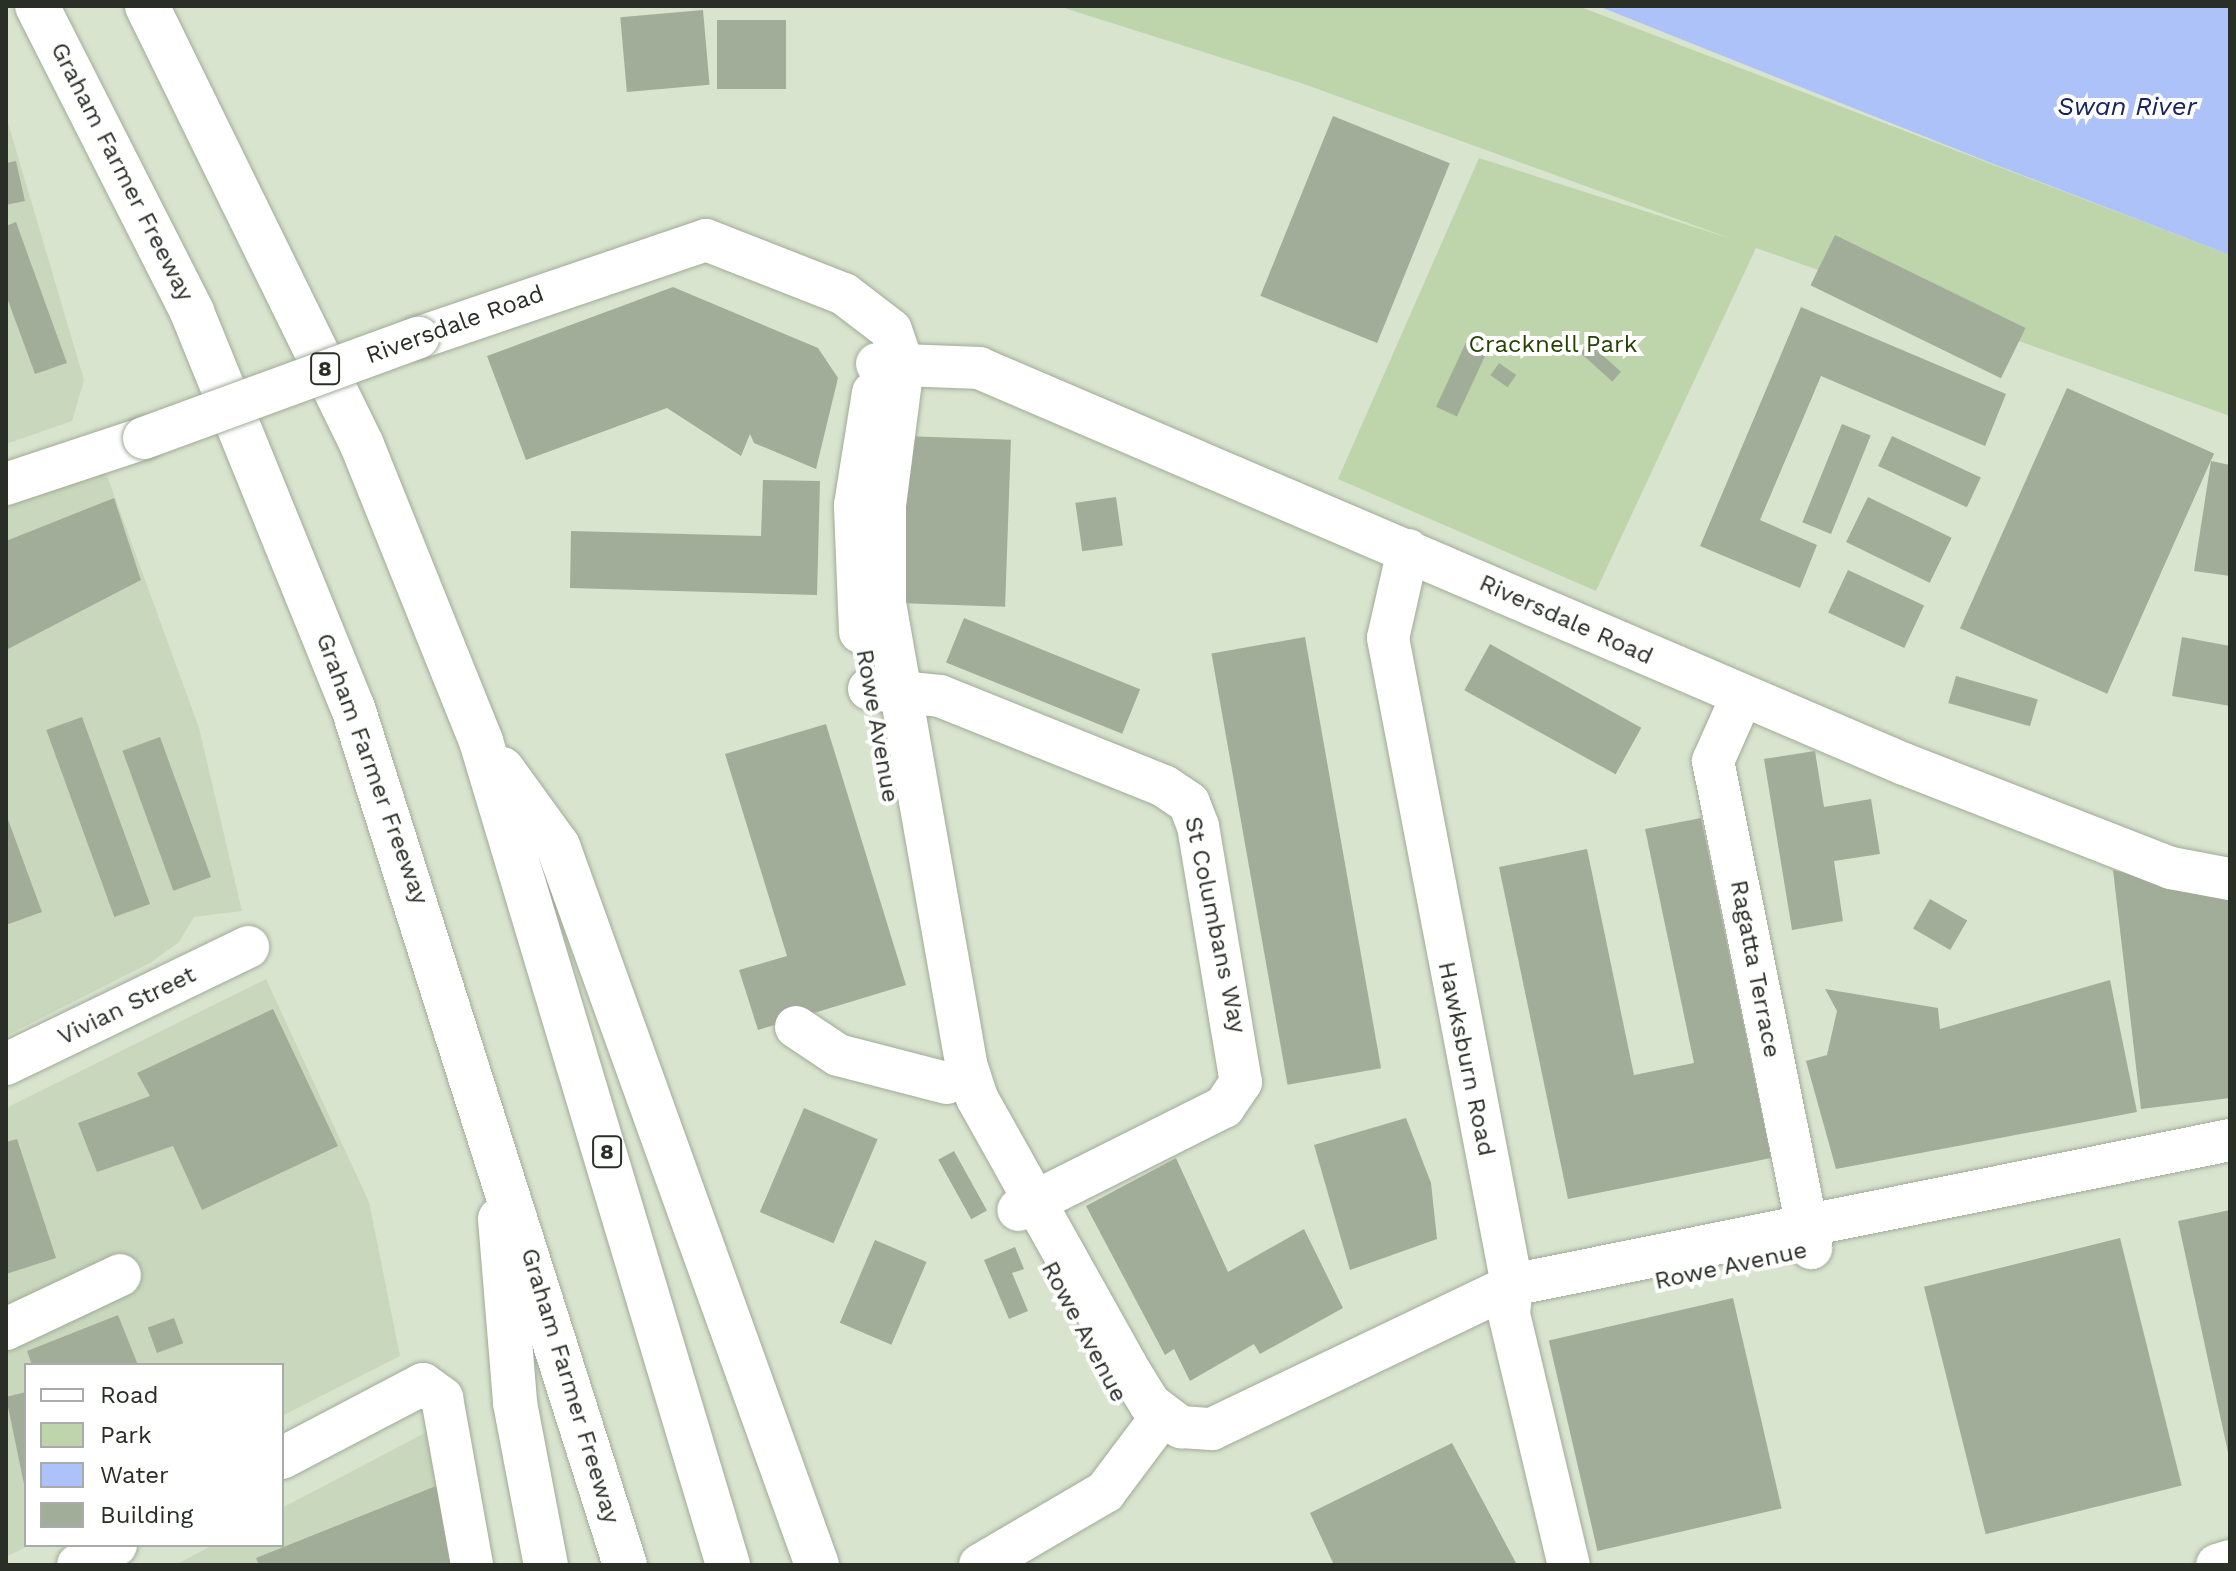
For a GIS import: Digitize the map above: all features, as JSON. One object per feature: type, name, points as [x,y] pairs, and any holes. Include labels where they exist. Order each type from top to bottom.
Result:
[{"type":"highway","name":"Graham Farmer Freeway","points":[[37,6],[192,312],[273,501],[353,708],[493,1141],[625,1565]]},
{"type":"highway","name":"8","points":[[147,6],[362,445],[481,741],[728,1565]]},
{"type":"highway","points":[[481,741],[558,846],[817,1565]]},
{"type":"highway","points":[[493,1141],[515,1403],[546,1565]]},
{"type":"street","name":"Riversdale Road","points":[[6,484],[144,438],[678,246],[842,321],[889,365],[979,368],[1742,696],[2171,868],[2230,879]]},
{"type":"street","name":"Rowe Avenue","points":[[889,365],[855,518],[881,689],[946,1083],[1027,1204]]},
{"type":"street","name":"Hawksburn Road","points":[[1408,550],[1388,638],[1510,1299],[1569,1565]]},
{"type":"street","name":"Rowe Avenue","points":[[881,689],[966,1064],[977,1098],[1117,1397],[1156,1426],[1194,1431],[1212,1429],[1510,1299],[2230,1140]]},
{"type":"street","name":"St Columbans Way","points":[[881,689],[940,696],[1164,786],[1189,803],[1198,826],[1241,1082],[1224,1107],[1027,1204]]},
{"type":"street","name":"Ragatta Terrace","points":[[1742,696],[1713,761],[1808,1235]]},
{"type":"street","name":"Vivian Street","points":[[6,1064],[248,947]]},
{"type":"street","points":[[796,1027],[838,1055],[946,1083]]},
{"type":"street","name":"Rowe Avenue","points":[[1808,1235],[2230,1165]]},
{"type":"street","points":[[6,1329],[120,1275]]},
{"type":"street","points":[[284,1457],[423,1384],[442,1398],[472,1565]]},
{"type":"street","points":[[980,1565],[1105,1492],[1156,1426]]},
{"type":"street","points":[[78,1565],[112,1547]]},
{"type":"street","points":[[2217,1565],[2230,1561]]},
{"type":"shaded area","points":[[6,116],[84,380],[72,421],[6,444]]},
{"type":"shaded area","points":[[105,470],[199,728],[242,911],[194,917],[179,942],[150,963],[6,1036],[6,504]]},
{"type":"shaded area","points":[[266,979],[369,1202],[400,1356],[284,1415],[284,1363],[24,1363],[26,1547],[6,1557],[6,1108]]},
{"type":"shaded area","points":[[438,1426],[467,1565],[175,1565],[209,1547],[284,1547],[284,1507]]},
{"type":"green space","name":"Cracknell Park","points":[[1058,6],[1578,6],[2230,255],[2230,416],[1756,248],[1596,591],[1338,479],[1479,158],[1732,239],[1301,83]]},
{"type":"water","name":"Swan River","points":[[1598,6],[2230,6],[2230,255],[1996,165]]},
{"type":"building","points":[[703,10],[710,85],[627,92],[620,17]]},
{"type":"building","points":[[717,20],[786,20],[786,89],[717,89]]},
{"type":"building","points":[[1333,116],[1450,163],[1377,343],[1260,296]]},
{"type":"building","points":[[16,161],[25,201],[6,205],[6,163]]},
{"type":"building","points":[[16,222],[67,363],[35,374],[6,295],[6,226]]},
{"type":"building","points":[[1835,235],[2026,328],[2001,378],[1810,285]]},
{"type":"building","points":[[673,287],[818,348],[838,378],[816,469],[754,443],[750,434],[741,456],[667,408],[526,460],[487,356]]},
{"type":"building","points":[[1801,307],[2006,394],[1985,446],[1821,376],[1760,520],[1817,545],[1800,588],[1700,546]]},
{"type":"building","points":[[1469,336],[1490,346],[1457,416],[1436,407]]},
{"type":"building","points":[[1589,343],[1621,372],[1612,381],[1580,353]]},
{"type":"building","points":[[1499,363],[1516,375],[1508,387],[1490,375]]},
{"type":"building","points":[[2067,388],[2214,453],[2107,694],[1960,628]]},
{"type":"building","points":[[1842,424],[1871,436],[1831,534],[1802,522]]},
{"type":"building","points":[[904,436],[1011,440],[1005,607],[898,603]]},
{"type":"building","points":[[1892,436],[1981,477],[1967,507],[1878,466]]},
{"type":"building","points":[[2211,461],[2230,465],[2230,576],[2194,571]]},
{"type":"building","points":[[763,480],[820,481],[817,595],[570,588],[571,531],[761,536]]},
{"type":"building","points":[[1116,497],[1123,546],[1082,551],[1075,503]]},
{"type":"building","points":[[1868,497],[1952,538],[1930,583],[1846,542]]},
{"type":"building","points":[[114,498],[141,580],[6,650],[6,541]]},
{"type":"building","points":[[1848,570],[1924,605],[1904,648],[1828,613]]},
{"type":"building","points":[[964,618],[1140,689],[1122,734],[946,663]]},
{"type":"building","points":[[1305,637],[1381,1068],[1288,1085],[1211,653]]},
{"type":"building","points":[[2182,637],[2230,646],[2230,706],[2172,696]]},
{"type":"building","points":[[1490,644],[1641,728],[1616,774],[1464,690]]},
{"type":"building","points":[[1956,676],[2038,699],[2030,726],[1948,703]]},
{"type":"building","points":[[82,717],[150,904],[114,917],[46,730]]},
{"type":"building","points":[[826,724],[906,985],[758,1030],[739,970],[787,956],[725,754]]},
{"type":"building","points":[[160,737],[211,877],[173,891],[122,751]]},
{"type":"building","points":[[1815,751],[1824,807],[1871,799],[1880,854],[1834,861],[1843,921],[1792,930],[1764,759]]},
{"type":"building","points":[[6,814],[42,912],[6,925]]},
{"type":"building","points":[[1701,818],[1771,1158],[1568,1199],[1499,867],[1587,849],[1634,1075],[1694,1063],[1645,829]]},
{"type":"building","points":[[2113,870],[2230,899],[2230,1098],[2141,1109]]},
{"type":"building","points":[[1930,899],[1967,920],[1950,950],[1913,928]]},
{"type":"building","points":[[2110,980],[2137,1112],[1836,1169],[1806,1061],[1827,1055],[1837,1011],[1825,989],[1938,1008],[1940,1029]]},
{"type":"building","points":[[273,1009],[338,1146],[202,1210],[173,1146],[97,1172],[78,1123],[150,1096],[137,1073]]},
{"type":"building","points":[[804,1108],[878,1139],[833,1243],[760,1212]]},
{"type":"building","points":[[1406,1118],[1431,1183],[1437,1239],[1350,1270],[1314,1145]]},
{"type":"building","points":[[17,1139],[56,1258],[6,1274],[6,1142]]},
{"type":"building","points":[[954,1151],[987,1210],[971,1219],[938,1160]]},
{"type":"building","points":[[1176,1158],[1228,1272],[1304,1229],[1343,1308],[1260,1354],[1254,1344],[1190,1381],[1174,1349],[1165,1355],[1086,1206]]},
{"type":"building","points":[[2230,1210],[2230,1457],[2229,1457],[2178,1221]]},
{"type":"building","points":[[2120,1238],[2182,1485],[1986,1534],[1924,1287]]},
{"type":"building","points":[[875,1240],[927,1262],[891,1345],[840,1323]]},
{"type":"building","points":[[1015,1247],[1024,1269],[1012,1273],[1028,1311],[1009,1319],[984,1260]]},
{"type":"building","points":[[1733,1298],[1782,1508],[1597,1551],[1549,1341]]},
{"type":"building","points":[[118,1315],[137,1363],[31,1363],[27,1351]]},
{"type":"building","points":[[174,1318],[183,1343],[157,1353],[148,1328]]},
{"type":"building","points":[[24,1392],[24,1484],[6,1397]]},
{"type":"building","points":[[1452,1443],[1517,1565],[1334,1565],[1310,1513]]},
{"type":"building","points":[[436,1486],[465,1557],[446,1565],[259,1565],[256,1558]]}]
